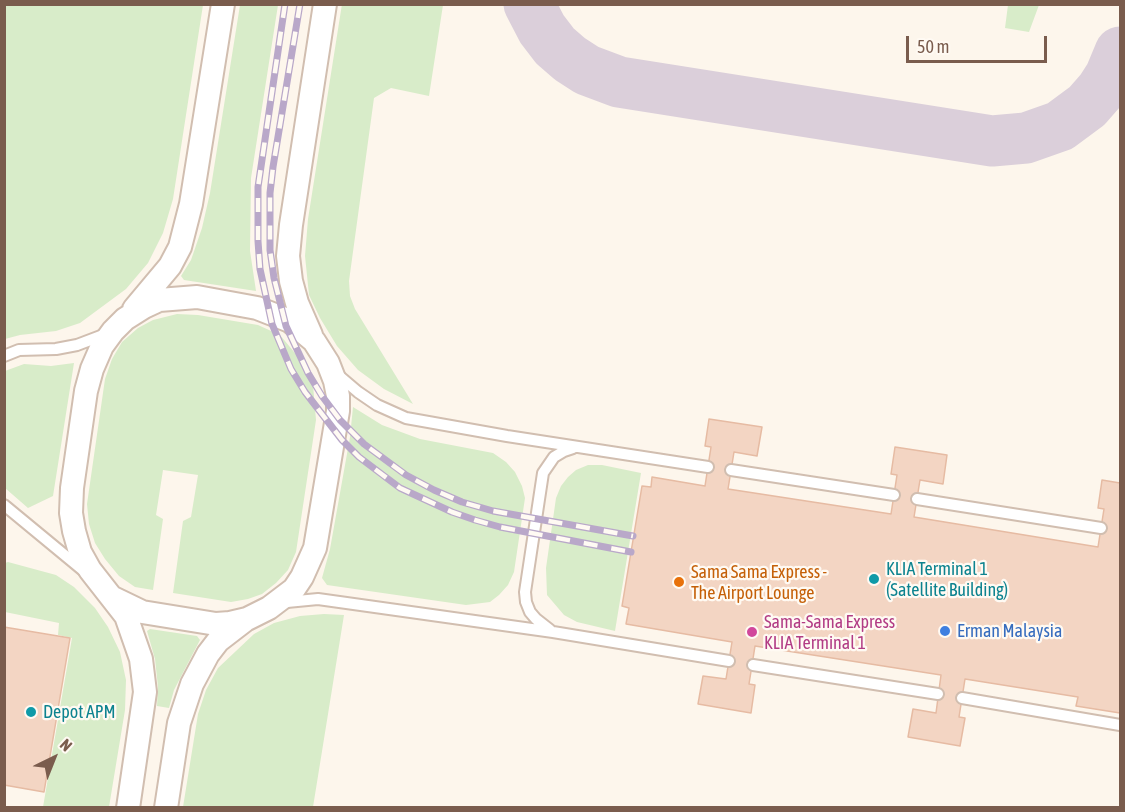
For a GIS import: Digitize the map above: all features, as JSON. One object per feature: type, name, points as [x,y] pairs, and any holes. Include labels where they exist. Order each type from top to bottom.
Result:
[{"type":"street","points":[[128,807],[145,692],[141,659],[126,616],[90,570],[77,542],[71,513],[72,488],[86,391],[102,346],[170,266],[180,247],[191,204],[223,4]]},
{"type":"street","points":[[166,807],[179,723],[192,684],[208,654],[218,641],[247,619],[269,608],[294,589],[310,564],[315,548],[338,411],[336,381],[297,303],[288,256],[325,4]]},
{"type":"street","points":[[119,325],[144,307],[159,300],[196,297],[257,308],[275,314],[290,321],[314,341]]},
{"type":"street","points":[[108,593],[142,612],[205,622],[230,623],[247,619]]},
{"type":"lane","points":[[4,356],[19,350],[56,349],[77,345],[119,325]]},
{"type":"lane","points":[[328,363],[358,392],[377,405],[406,418],[578,448],[634,454],[708,467]]},
{"type":"lane","points":[[553,632],[536,620],[530,612],[525,592],[543,473],[558,454],[578,448]]},
{"type":"lane","points":[[731,470],[894,495]]},
{"type":"lane","points":[[917,499],[1101,528]]},
{"type":"lane","points":[[4,505],[108,593]]},
{"type":"lane","points":[[269,608],[286,602],[318,599],[553,632],[729,661]]},
{"type":"lane","points":[[753,665],[938,694]]},
{"type":"lane","points":[[962,698],[1120,725]]},
{"type":"green space","points":[[5,4],[203,5],[173,199],[163,233],[148,263],[126,289],[80,323],[56,331],[5,339]]},
{"type":"green space","points":[[342,4],[443,5],[429,96],[391,88],[374,98],[349,281],[350,296],[355,309],[413,404],[384,389],[358,370],[337,346],[309,295],[305,256],[308,219]]},
{"type":"green space","points":[[240,5],[278,5],[251,178],[250,251],[256,291],[184,280],[181,276],[191,260],[202,228],[210,193]]},
{"type":"green space","points":[[1008,5],[1039,5],[1029,32],[1005,28]]},
{"type":"green space","points":[[177,314],[198,315],[258,325],[280,335],[304,364],[313,385],[316,420],[296,552],[288,570],[276,583],[262,594],[248,599],[231,602],[173,593],[183,521],[191,517],[198,475],[163,470],[156,515],[163,519],[153,590],[135,587],[119,576],[95,543],[89,524],[87,504],[105,379],[112,359],[122,342],[138,328],[153,320]]},
{"type":"green space","points":[[74,363],[53,496],[28,508],[5,488],[5,371],[24,364],[51,366]]},
{"type":"green space","points":[[353,407],[382,425],[420,439],[493,453],[515,472],[525,498],[514,572],[508,585],[490,602],[466,605],[327,585],[322,578],[330,549],[350,437]]},
{"type":"green space","points":[[588,465],[602,465],[641,473],[615,631],[577,622],[564,615],[547,595],[546,568],[556,498],[568,477],[576,470]]},
{"type":"green space","points":[[5,563],[56,575],[74,587],[95,608],[108,627],[120,652],[126,680],[125,710],[109,807],[43,807],[72,638],[58,635],[59,623],[5,612]]},
{"type":"green space","points":[[344,615],[313,807],[183,807],[198,714],[206,690],[218,668],[254,634],[274,623],[300,616]]},
{"type":"green space","points":[[150,629],[197,636],[200,640],[174,690],[169,708],[157,706],[158,687],[155,659],[147,631]]},
{"type":"building","name":"KLIA Terminal 1 (Satellite Building)","points":[[709,419],[762,427],[757,456],[734,452],[728,489],[891,514],[897,475],[891,474],[895,447],[947,455],[943,484],[920,480],[914,517],[1098,547],[1104,509],[1098,508],[1102,480],[1120,483],[1120,713],[1076,706],[1078,697],[965,679],[959,717],[965,718],[960,746],[908,737],[913,709],[936,713],[941,675],[755,646],[749,684],[755,685],[751,713],[698,704],[703,676],[726,679],[732,642],[626,624],[629,608],[622,606],[642,486],[651,487],[652,477],[705,486],[711,447],[705,446]]},
{"type":"building","name":"Depot APM","points":[[4,627],[70,638],[44,792],[4,785]]},
{"type":"taxiway","points":[[529,4],[542,29],[555,46],[587,70],[619,82],[992,141],[1026,138],[1060,126],[1087,106],[1101,90],[1120,52]]},
{"type":"railway","points":[[285,4],[258,187],[258,241],[260,269],[272,324],[291,369],[305,392],[342,440],[359,457],[400,488],[452,512],[500,527],[631,552]]},
{"type":"railway","points":[[300,4],[273,167],[270,193],[270,250],[274,278],[286,326],[308,373],[322,396],[340,420],[364,444],[406,475],[434,490],[462,502],[493,511],[633,536]]},
{"type":"place","name":"KLIA Terminal 1 (Satellite Building)","points":[[874,579]]},
{"type":"place","name":"Sama Sama Express - The Airport Lounge","points":[[679,582]]},
{"type":"place","name":"Erman Malaysia","points":[[945,631]]},
{"type":"place","name":"Sama-Sama Express KLIA Terminal 1","points":[[752,632]]},
{"type":"place","name":"Depot APM","points":[[31,712]]}]
